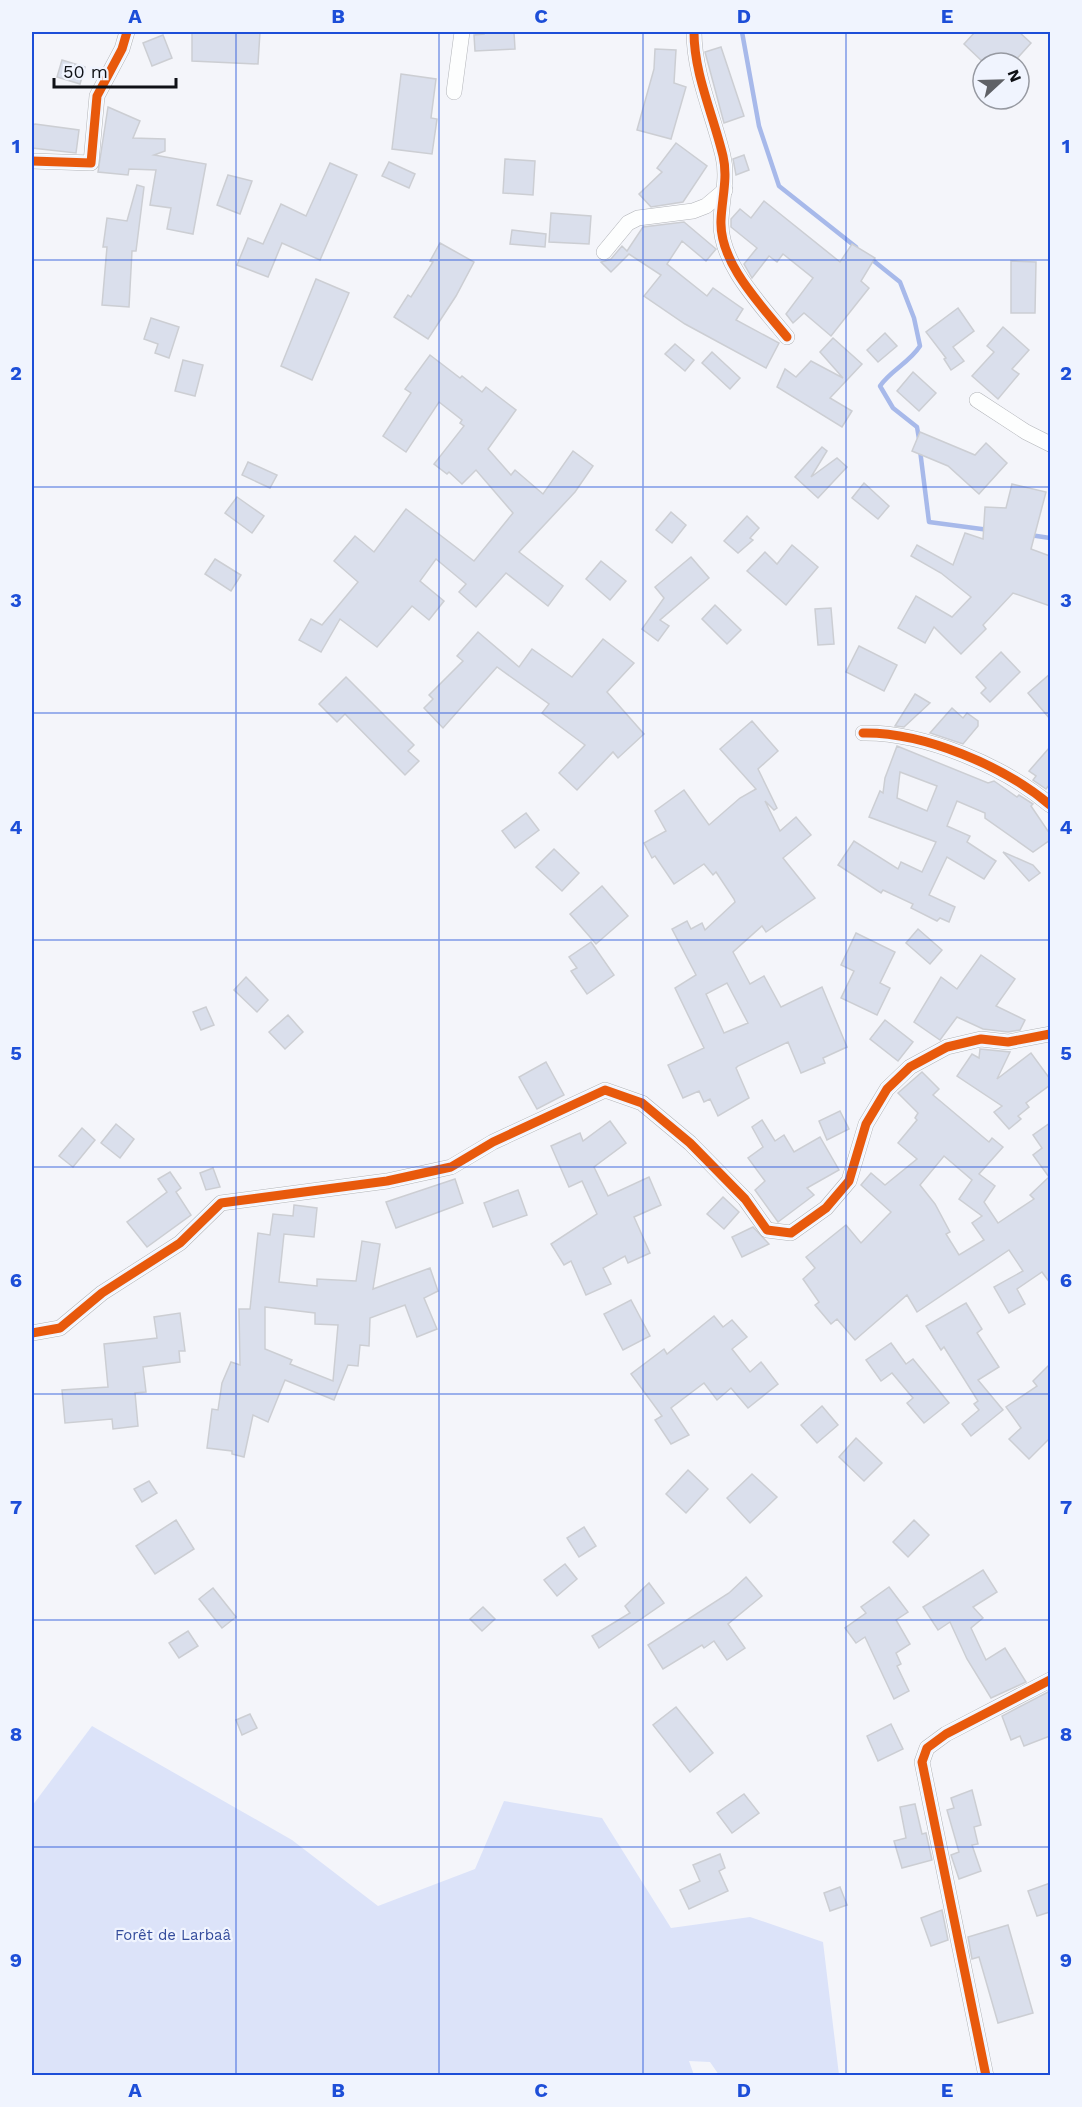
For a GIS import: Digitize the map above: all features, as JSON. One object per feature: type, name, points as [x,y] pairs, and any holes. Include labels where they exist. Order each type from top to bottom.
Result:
[{"type":"street","points":[[32,161],[91,163],[97,96],[122,49],[127,32]]},
{"type":"street","points":[[454,92],[462,32]]},
{"type":"street","points":[[694,32],[694,56],[724,159],[725,190],[720,222],[730,262],[739,277],[787,337]]},
{"type":"street","points":[[604,252],[628,223],[638,218],[693,211],[706,206],[725,190]]},
{"type":"street","points":[[977,400],[1026,432],[1050,444]]},
{"type":"street","points":[[863,733],[890,732],[988,763],[1050,805]]},
{"type":"street","points":[[32,1333],[60,1328],[102,1293],[180,1243],[221,1203],[289,1192],[387,1181],[451,1167],[493,1142],[605,1090],[642,1103],[690,1143],[745,1199],[767,1230],[791,1233],[826,1208],[849,1181],[866,1124],[887,1089],[910,1067],[947,1047],[981,1040],[1008,1042],[1050,1034]]},
{"type":"street","points":[[986,2076],[922,1762],[927,1748],[946,1734],[1050,1680]]},
{"type":"green space","name":"Forêt de Larbaâ","points":[[92,1726],[292,1840],[378,1906],[475,1869],[504,1801],[602,1818],[671,1928],[750,1917],[823,1942],[839,2075],[719,2075],[710,2062],[689,2061],[694,2075],[32,2075],[32,1806]]},
{"type":"building","points":[[192,32],[260,32],[258,64],[192,61]]},
{"type":"building","points":[[484,32],[514,32],[515,49],[475,51],[474,35],[484,34]]},
{"type":"building","points":[[975,32],[1019,32],[1031,43],[1024,51],[971,51],[964,44]]},
{"type":"building","points":[[163,35],[172,58],[152,66],[143,43]]},
{"type":"building","points":[[721,47],[744,116],[724,123],[705,52]]},
{"type":"building","points":[[655,49],[676,50],[674,83],[686,87],[671,139],[637,130],[654,69]]},
{"type":"building","points":[[62,60],[85,67],[80,84],[57,77]]},
{"type":"building","points":[[401,74],[436,79],[431,118],[437,119],[432,154],[392,149]]},
{"type":"building","points":[[108,107],[140,121],[133,138],[165,139],[165,151],[154,155],[206,164],[193,234],[167,229],[171,208],[150,205],[156,170],[129,169],[128,175],[98,172]]},
{"type":"building","points":[[35,124],[79,130],[76,153],[32,148],[32,126]]},
{"type":"building","points":[[676,143],[707,166],[683,202],[651,207],[639,194],[662,172],[657,168]]},
{"type":"building","points":[[744,155],[749,170],[736,175],[733,159]]},
{"type":"building","points":[[505,159],[535,161],[533,195],[503,193]]},
{"type":"building","points":[[389,162],[415,174],[409,188],[382,176]]},
{"type":"building","points":[[330,163],[357,175],[320,260],[282,243],[268,277],[237,265],[248,238],[263,244],[281,204],[306,216]]},
{"type":"building","points":[[228,175],[252,181],[240,214],[217,205]]},
{"type":"building","points":[[137,185],[144,187],[136,251],[132,251],[129,307],[102,305],[107,247],[103,247],[107,218],[127,221]]},
{"type":"building","points":[[764,201],[840,262],[852,244],[875,258],[861,281],[869,288],[831,336],[804,313],[793,323],[786,314],[813,278],[783,254],[777,262],[769,256],[752,278],[744,264],[757,248],[731,227],[731,219],[740,209],[751,218]]},
{"type":"building","points":[[551,213],[591,216],[589,244],[549,242]]},
{"type":"building","points":[[684,222],[716,249],[706,261],[682,241],[667,264],[707,296],[713,288],[743,309],[736,320],[779,343],[766,368],[685,324],[644,296],[661,275],[629,254],[611,272],[601,262],[611,259],[622,246],[627,251],[643,227]]},
{"type":"building","points":[[512,230],[546,234],[545,247],[510,244]]},
{"type":"building","points":[[440,243],[474,262],[456,296],[428,339],[394,317],[408,295],[411,297],[433,262],[430,261]]},
{"type":"building","points":[[1011,261],[1036,262],[1035,313],[1011,313]]},
{"type":"building","points":[[316,279],[349,293],[312,380],[281,366]]},
{"type":"building","points":[[958,308],[974,331],[953,347],[964,361],[951,370],[944,359],[946,358],[926,332]]},
{"type":"building","points":[[151,318],[179,327],[169,358],[155,353],[158,344],[144,339]]},
{"type":"building","points":[[1003,327],[1029,350],[1012,369],[1019,374],[998,399],[972,376],[994,352],[987,346]]},
{"type":"building","points":[[885,333],[897,346],[878,362],[867,350]]},
{"type":"building","points":[[833,338],[862,364],[830,398],[852,411],[842,427],[777,387],[785,369],[796,377],[811,361],[843,378],[820,352]]},
{"type":"building","points":[[675,344],[694,360],[685,371],[665,354]]},
{"type":"building","points":[[712,352],[740,378],[730,389],[702,363]]},
{"type":"building","points":[[430,355],[482,392],[486,387],[516,410],[488,449],[511,475],[515,470],[543,494],[573,451],[593,466],[575,492],[519,552],[563,586],[548,606],[506,573],[476,607],[459,592],[466,584],[436,559],[420,581],[444,601],[429,620],[412,606],[377,647],[340,619],[321,652],[299,640],[311,619],[322,625],[358,582],[334,561],[355,536],[374,552],[406,509],[474,561],[513,513],[476,470],[462,484],[449,472],[447,474],[434,464],[464,426],[460,423],[462,420],[439,402],[406,452],[383,436],[411,393],[405,389]]},
{"type":"building","points":[[183,360],[203,365],[195,396],[175,391]]},
{"type":"building","points":[[913,372],[936,393],[919,411],[897,391]]},
{"type":"building","points":[[920,432],[975,455],[986,443],[1007,463],[979,494],[948,466],[912,451]]},
{"type":"building","points":[[822,447],[827,451],[811,477],[837,458],[847,467],[818,498],[795,477]]},
{"type":"building","points":[[248,462],[277,475],[270,488],[242,475]]},
{"type":"building","points":[[864,483],[889,506],[878,519],[852,498]]},
{"type":"building","points":[[1012,484],[1046,492],[1031,549],[1050,556],[1050,606],[1013,593],[983,625],[986,629],[961,654],[934,627],[925,643],[898,628],[916,596],[952,617],[971,597],[941,573],[911,556],[917,545],[953,565],[965,533],[983,539],[985,507],[1006,508]]},
{"type":"building","points":[[237,497],[264,516],[252,533],[225,513]]},
{"type":"building","points":[[671,512],[686,525],[672,543],[656,530]]},
{"type":"building","points":[[747,516],[759,528],[750,538],[753,540],[738,553],[724,541]]},
{"type":"building","points":[[792,545],[818,567],[786,605],[747,571],[765,552],[777,564]]},
{"type":"building","points":[[691,557],[709,578],[660,620],[669,626],[658,641],[642,629],[664,598],[655,587]]},
{"type":"building","points":[[215,559],[241,575],[231,591],[205,574]]},
{"type":"building","points":[[601,561],[626,581],[610,600],[586,579]]},
{"type":"building","points":[[715,605],[741,630],[727,644],[702,619]]},
{"type":"building","points":[[831,608],[834,644],[818,645],[815,609]]},
{"type":"building","points":[[478,632],[519,667],[532,649],[572,677],[603,639],[634,663],[607,692],[644,734],[618,758],[613,752],[577,790],[559,773],[585,745],[542,713],[549,704],[497,667],[443,728],[424,708],[433,699],[429,695],[463,661],[457,656]]},
{"type":"building","points":[[859,646],[897,665],[884,691],[846,672]]},
{"type":"building","points":[[1001,652],[1020,672],[990,702],[981,693],[986,688],[976,677]]},
{"type":"building","points":[[1050,674],[1050,719],[1028,693]]},
{"type":"building","points":[[346,677],[414,745],[408,751],[419,761],[405,775],[345,714],[337,722],[319,704]]},
{"type":"building","points":[[915,694],[930,703],[904,727],[895,726]]},
{"type":"building","points":[[952,708],[963,718],[967,713],[978,721],[978,726],[963,744],[930,733]]},
{"type":"building","points":[[752,721],[778,751],[758,769],[777,808],[774,810],[765,801],[780,831],[796,817],[811,835],[783,858],[815,898],[766,932],[762,926],[733,952],[750,984],[764,976],[781,1007],[822,987],[847,1047],[823,1058],[825,1063],[801,1073],[788,1042],[738,1066],[736,1068],[749,1098],[718,1116],[710,1099],[704,1102],[699,1091],[683,1098],[668,1065],[704,1048],[675,988],[696,975],[672,929],[687,921],[691,929],[702,923],[705,930],[735,902],[716,872],[713,875],[704,864],[674,884],[655,856],[652,858],[644,843],[666,831],[655,811],[684,790],[709,825],[740,798],[756,789],[720,749]],"holes":[[[727,983],[748,1023],[724,1033],[706,994]]]},
{"type":"building","points":[[897,746],[988,783],[994,781],[1017,797],[1019,795],[1033,804],[1031,806],[1050,834],[1050,840],[1033,852],[985,818],[985,813],[957,801],[947,826],[970,836],[967,842],[996,861],[984,879],[947,857],[929,895],[955,907],[949,922],[940,918],[937,921],[911,908],[913,904],[883,890],[881,893],[838,865],[854,841],[898,869],[901,862],[922,872],[936,842],[869,817],[880,791],[883,793],[885,778]],"holes":[[[900,772],[937,786],[927,811],[897,798]]]},
{"type":"building","points":[[1050,747],[1050,784],[1046,789],[1033,780],[1036,776],[1029,771]]},
{"type":"building","points":[[526,813],[539,830],[515,848],[502,831]]},
{"type":"building","points":[[554,849],[579,873],[562,891],[536,867]]},
{"type":"building","points":[[1003,852],[1033,865],[1040,873],[1029,881]]},
{"type":"building","points":[[602,886],[628,916],[596,944],[570,914]]},
{"type":"building","points":[[918,929],[942,950],[930,964],[906,943]]},
{"type":"building","points":[[856,933],[895,952],[880,983],[890,988],[877,1015],[841,998],[854,971],[841,965]]},
{"type":"building","points":[[591,942],[614,975],[587,994],[571,971],[577,968],[569,957]]},
{"type":"building","points":[[981,955],[1015,979],[996,1006],[1025,1020],[1020,1030],[1008,1032],[983,1029],[957,1017],[940,1040],[914,1022],[941,977],[957,989]]},
{"type":"building","points":[[246,977],[268,1000],[257,1012],[234,990]]},
{"type":"building","points":[[206,1007],[214,1025],[201,1030],[193,1012]]},
{"type":"building","points":[[288,1015],[303,1032],[285,1049],[269,1032]]},
{"type":"building","points":[[885,1020],[913,1042],[898,1061],[870,1039]]},
{"type":"building","points":[[980,1049],[1010,1052],[997,1079],[1031,1053],[1050,1079],[1050,1085],[1026,1103],[1029,1107],[1018,1116],[1021,1119],[1009,1129],[994,1112],[1002,1106],[957,1076],[972,1054],[979,1058]]},
{"type":"building","points":[[546,1062],[564,1095],[537,1109],[519,1077]]},
{"type":"building","points":[[922,1072],[939,1089],[933,1095],[989,1142],[992,1138],[1003,1147],[979,1174],[995,1186],[984,1202],[998,1223],[1034,1199],[1030,1195],[1049,1177],[1033,1155],[1042,1148],[1033,1135],[1050,1123],[1050,1283],[1042,1272],[1017,1289],[1025,1304],[1009,1313],[994,1287],[1023,1271],[1009,1250],[917,1312],[907,1295],[855,1340],[837,1319],[831,1324],[815,1305],[819,1302],[803,1279],[815,1268],[806,1257],[846,1225],[861,1243],[891,1212],[861,1185],[871,1173],[885,1185],[917,1159],[898,1143],[917,1120],[915,1118],[918,1113],[898,1093]],"holes":[[[944,1156],[972,1180],[959,1199],[982,1216],[972,1223],[984,1240],[959,1255],[946,1234],[950,1232],[935,1204],[920,1185]]]},
{"type":"building","points":[[840,1111],[849,1129],[827,1140],[819,1121]]},
{"type":"building","points":[[762,1120],[775,1141],[784,1135],[794,1152],[820,1137],[839,1170],[807,1188],[814,1195],[778,1222],[755,1190],[765,1181],[748,1158],[763,1147],[752,1127]]},
{"type":"building","points":[[610,1121],[626,1143],[594,1167],[608,1196],[649,1177],[661,1205],[634,1217],[650,1253],[628,1263],[625,1256],[603,1268],[611,1284],[586,1295],[571,1261],[564,1265],[551,1244],[597,1214],[582,1181],[569,1187],[551,1146],[580,1133],[583,1141]]},
{"type":"building","points":[[116,1124],[134,1139],[120,1158],[101,1143]]},
{"type":"building","points":[[82,1128],[95,1140],[73,1167],[59,1156]]},
{"type":"building","points":[[213,1168],[220,1187],[206,1190],[200,1173]]},
{"type":"building","points":[[170,1172],[181,1188],[176,1192],[191,1215],[147,1247],[127,1222],[167,1192],[158,1179]]},
{"type":"building","points":[[455,1179],[463,1203],[396,1228],[386,1202]]},
{"type":"building","points":[[518,1190],[527,1215],[493,1227],[484,1203]]},
{"type":"building","points":[[723,1197],[739,1212],[724,1229],[707,1214]]},
{"type":"building","points":[[294,1205],[317,1208],[314,1237],[284,1234],[279,1282],[317,1286],[317,1279],[356,1281],[362,1241],[380,1244],[373,1289],[430,1268],[438,1291],[424,1298],[437,1329],[417,1337],[405,1305],[370,1318],[369,1346],[360,1345],[358,1366],[348,1365],[334,1400],[285,1380],[268,1422],[253,1415],[244,1457],[232,1454],[232,1451],[207,1448],[212,1409],[218,1410],[222,1383],[231,1362],[240,1365],[239,1309],[250,1309],[258,1233],[270,1235],[273,1214],[293,1216]],"holes":[[[265,1307],[315,1313],[315,1324],[338,1325],[333,1381],[290,1364],[292,1360],[265,1349]]]},
{"type":"building","points":[[753,1227],[769,1244],[742,1257],[732,1237]]},
{"type":"building","points":[[631,1300],[650,1336],[623,1350],[604,1314]]},
{"type":"building","points":[[966,1303],[982,1329],[977,1333],[999,1367],[978,1380],[1003,1410],[971,1436],[962,1424],[979,1410],[974,1404],[978,1401],[944,1347],[941,1350],[926,1326]]},
{"type":"building","points":[[180,1313],[185,1351],[179,1351],[180,1362],[143,1367],[146,1392],[135,1393],[138,1426],[113,1429],[112,1419],[65,1423],[62,1390],[108,1387],[104,1344],[157,1338],[154,1317]]},
{"type":"building","points":[[714,1316],[723,1327],[732,1320],[747,1337],[732,1349],[750,1372],[761,1362],[778,1384],[748,1408],[731,1388],[717,1400],[704,1383],[671,1408],[689,1435],[671,1444],[655,1420],[662,1416],[631,1374],[664,1349],[667,1354]]},
{"type":"building","points":[[891,1343],[906,1364],[913,1359],[949,1403],[924,1423],[907,1403],[913,1398],[892,1373],[881,1381],[866,1360]]},
{"type":"building","points":[[1050,1364],[1050,1438],[1029,1459],[1009,1439],[1021,1428],[1006,1407],[1037,1386],[1033,1381]]},
{"type":"building","points":[[822,1406],[838,1425],[817,1443],[801,1425]]},
{"type":"building","points":[[856,1438],[882,1463],[864,1481],[839,1457]]},
{"type":"building","points":[[688,1470],[708,1489],[686,1513],[666,1494]]},
{"type":"building","points":[[752,1474],[777,1497],[750,1523],[727,1498]]},
{"type":"building","points":[[149,1481],[157,1493],[142,1502],[134,1489]]},
{"type":"building","points":[[176,1520],[194,1549],[155,1574],[136,1546]]},
{"type":"building","points":[[914,1520],[929,1535],[908,1557],[893,1542]]},
{"type":"building","points":[[584,1527],[596,1546],[579,1557],[567,1538]]},
{"type":"building","points":[[565,1564],[577,1579],[557,1596],[544,1580]]},
{"type":"building","points":[[983,1570],[997,1592],[973,1607],[983,1618],[971,1628],[986,1660],[1005,1648],[1026,1682],[991,1698],[967,1659],[950,1622],[938,1630],[923,1607]]},
{"type":"building","points":[[746,1577],[762,1596],[728,1624],[745,1648],[727,1660],[714,1641],[704,1648],[702,1645],[663,1669],[648,1645],[729,1593]]},
{"type":"building","points":[[649,1583],[664,1603],[599,1648],[592,1636],[630,1613],[625,1606]]},
{"type":"building","points":[[889,1587],[908,1612],[896,1620],[910,1644],[896,1653],[901,1664],[897,1666],[909,1691],[894,1699],[865,1637],[856,1643],[845,1628],[866,1613],[861,1607]]},
{"type":"building","points":[[213,1588],[236,1617],[222,1628],[199,1599]]},
{"type":"building","points":[[483,1607],[495,1619],[482,1631],[470,1619]]},
{"type":"building","points":[[188,1631],[198,1646],[179,1658],[169,1643]]},
{"type":"building","points":[[1050,1691],[1050,1736],[1024,1746],[1020,1736],[1011,1740],[1002,1716]]},
{"type":"building","points":[[676,1707],[713,1753],[690,1772],[653,1725]]},
{"type":"building","points":[[250,1714],[257,1728],[242,1735],[236,1720]]},
{"type":"building","points":[[891,1724],[903,1749],[878,1761],[867,1736]]},
{"type":"building","points":[[972,1790],[981,1825],[974,1827],[978,1844],[972,1845],[981,1871],[959,1879],[951,1855],[959,1852],[947,1810],[954,1808],[951,1798]]},
{"type":"building","points":[[744,1794],[759,1813],[732,1833],[717,1813]]},
{"type":"building","points":[[915,1804],[922,1834],[926,1833],[932,1860],[902,1868],[894,1841],[906,1838],[900,1807]]},
{"type":"building","points":[[720,1854],[725,1868],[719,1871],[728,1891],[689,1909],[680,1890],[700,1881],[693,1865]]},
{"type":"building","points":[[1050,1883],[1050,1912],[1037,1916],[1028,1891]]},
{"type":"building","points":[[840,1887],[847,1905],[830,1911],[824,1893]]},
{"type":"building","points":[[942,1910],[948,1940],[931,1946],[921,1918]]},
{"type":"building","points":[[1008,1925],[1033,2013],[998,2023],[979,1957],[972,1959],[968,1937]]},
{"type":"waterway","points":[[742,32],[759,126],[779,186],[856,247]]},
{"type":"waterway","points":[[870,258],[900,282],[914,318],[920,346],[880,386],[893,408],[917,427],[919,439]]},
{"type":"waterway","points":[[920,450],[929,522],[989,530]]},
{"type":"waterway","points":[[1030,535],[1050,538]]},
{"type":"cycle path","points":[[32,161],[91,163],[97,96],[122,49],[127,32]]},
{"type":"cycle path","points":[[694,32],[697,63],[724,164],[722,236],[734,267],[744,283],[787,337]]},
{"type":"cycle path","points":[[863,733],[911,738],[962,754],[1010,777],[1050,805]]},
{"type":"cycle path","points":[[32,1333],[60,1328],[102,1293],[180,1243],[221,1203],[387,1181],[451,1167],[493,1142],[605,1090],[642,1103],[690,1143],[745,1199],[767,1230],[791,1233],[826,1208],[849,1181],[866,1124],[887,1089],[910,1067],[947,1047],[981,1039],[1008,1042],[1050,1034]]},
{"type":"cycle path","points":[[986,2076],[922,1762],[927,1748],[946,1734],[1050,1680]]}]
